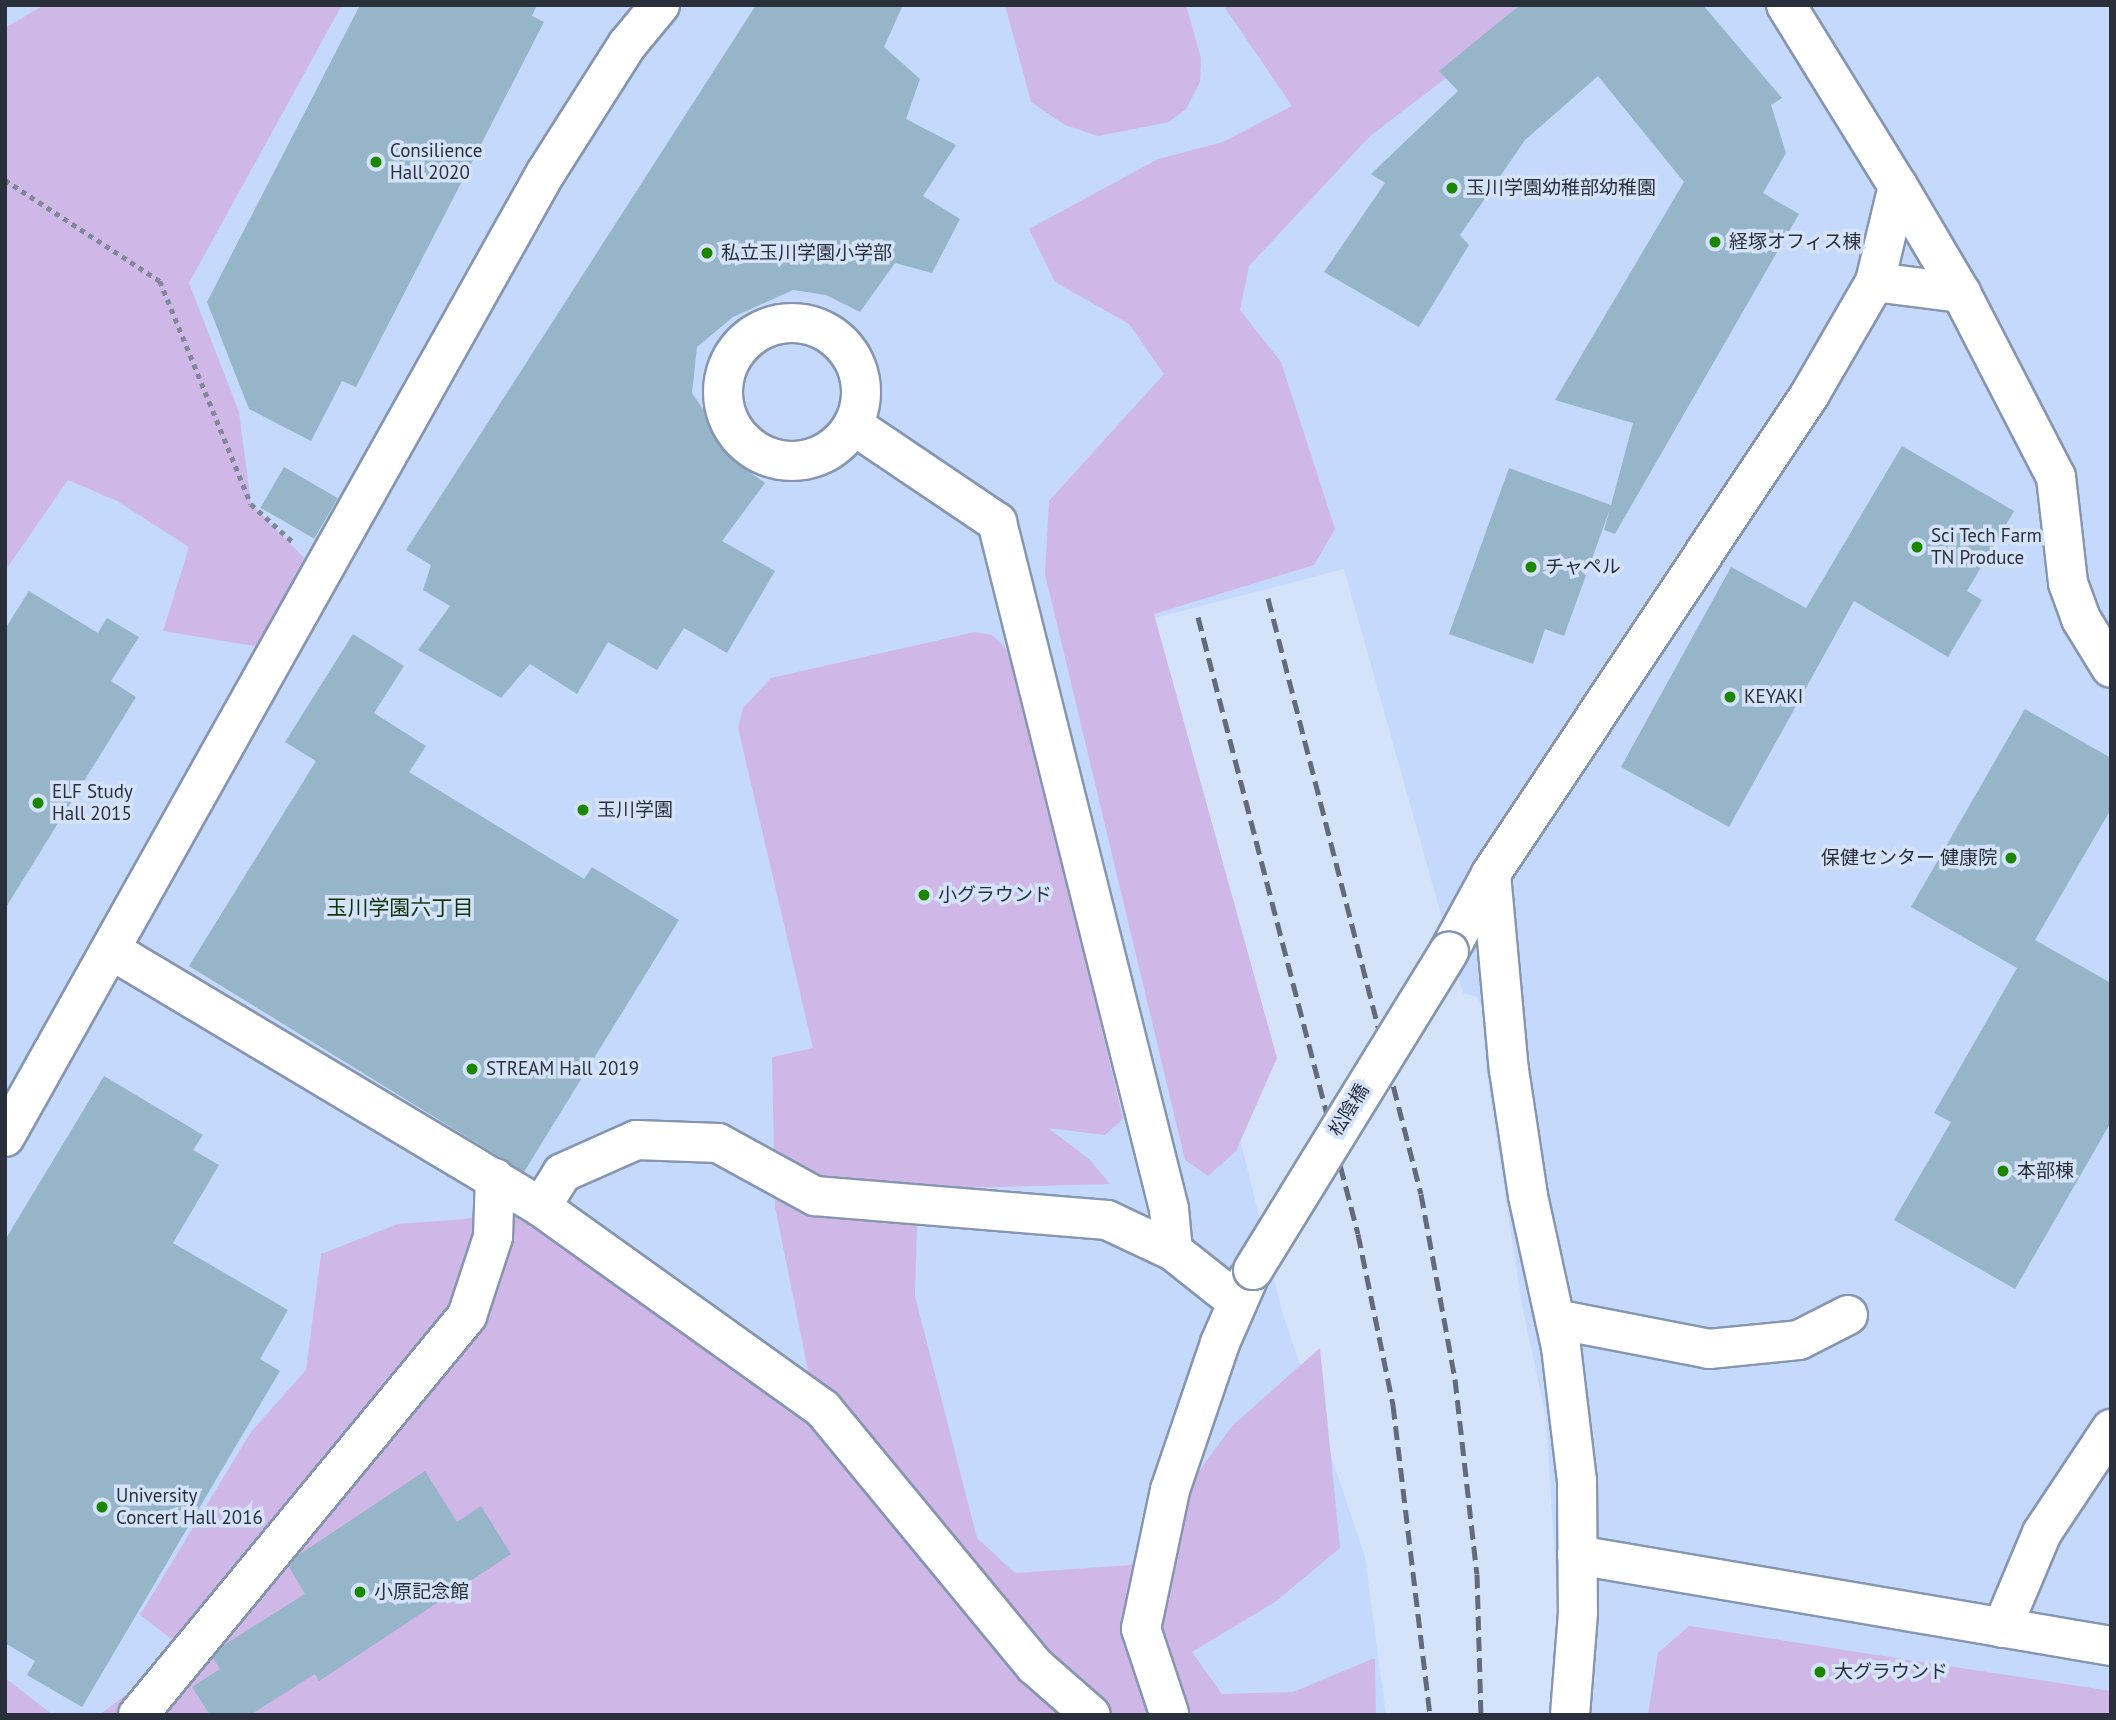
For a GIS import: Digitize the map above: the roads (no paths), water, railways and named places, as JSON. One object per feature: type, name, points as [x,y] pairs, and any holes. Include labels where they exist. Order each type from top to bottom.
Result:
[{"type":"street","points":[[1786,5],[1961,293],[2056,477],[2068,583],[2081,619],[2111,668]]},
{"type":"street","points":[[5,1137],[545,174],[626,45],[658,6]]},
{"type":"street","name":"松陰橋","points":[[1168,1714],[1141,1629],[1170,1490],[1244,1285],[1448,951],[1491,874],[1810,394],[1875,282],[1898,186]]},
{"type":"street","points":[[1875,282],[1961,293]]},
{"type":"street","points":[[853,425],[997,522],[1169,1209],[1173,1251]]},
{"type":"street","points":[[1491,874],[1511,1082],[1528,1196],[1555,1319],[1577,1480],[1577,1555],[1570,1715]]},
{"type":"street","points":[[111,950],[541,1207],[823,1409],[1035,1667],[1091,1715]]},
{"type":"street","points":[[541,1207],[562,1173],[636,1140],[718,1143],[815,1196],[1107,1220],[1244,1285]]},
{"type":"street","points":[[138,1715],[467,1316],[493,1237],[495,1178]]},
{"type":"street","points":[[1555,1319],[1709,1349],[1799,1340],[1848,1315]]},
{"type":"street","points":[[2002,1628],[2042,1532],[2111,1429]]},
{"type":"street","points":[[1577,1555],[2111,1646]]},
{"type":"railway","points":[[1268,598],[1421,1194],[1455,1379],[1477,1574],[1481,1715]]},
{"type":"railway","points":[[1198,617],[1358,1234],[1393,1405],[1430,1715]]},
{"type":"place","name":"Consilience Hall 2020","points":[[376,162]]},
{"type":"place","name":"玉川学園幼稚部幼稚園","points":[[1452,188]]},
{"type":"place","name":"経塚オフィス棟","points":[[1715,242]]},
{"type":"place","name":"私立玉川学園小学部","points":[[707,253]]},
{"type":"place","name":"Sci Tech Farm TN Produce","points":[[1917,547]]},
{"type":"place","name":"チャペル","points":[[1531,567]]},
{"type":"place","name":"KEYAKI","points":[[1730,697]]},
{"type":"place","name":"ELF Study Hall 2015","points":[[38,803]]},
{"type":"place","name":"玉川学園","points":[[583,810]]},
{"type":"place","name":"保健センター 健康院","points":[[2011,858]]},
{"type":"place","name":"小グラウンド","points":[[924,895]]},
{"type":"place","name":"STREAM Hall 2019","points":[[472,1069]]},
{"type":"place","name":"本部棟","points":[[2003,1171]]},
{"type":"place","name":"University Concert Hall 2016","points":[[102,1507]]},
{"type":"place","name":"小原記念館","points":[[360,1592]]},
{"type":"place","name":"大グラウンド","points":[[1820,1672]]},
{"type":"district","name":"玉川学園六丁目","points":[[400,908]]}]
